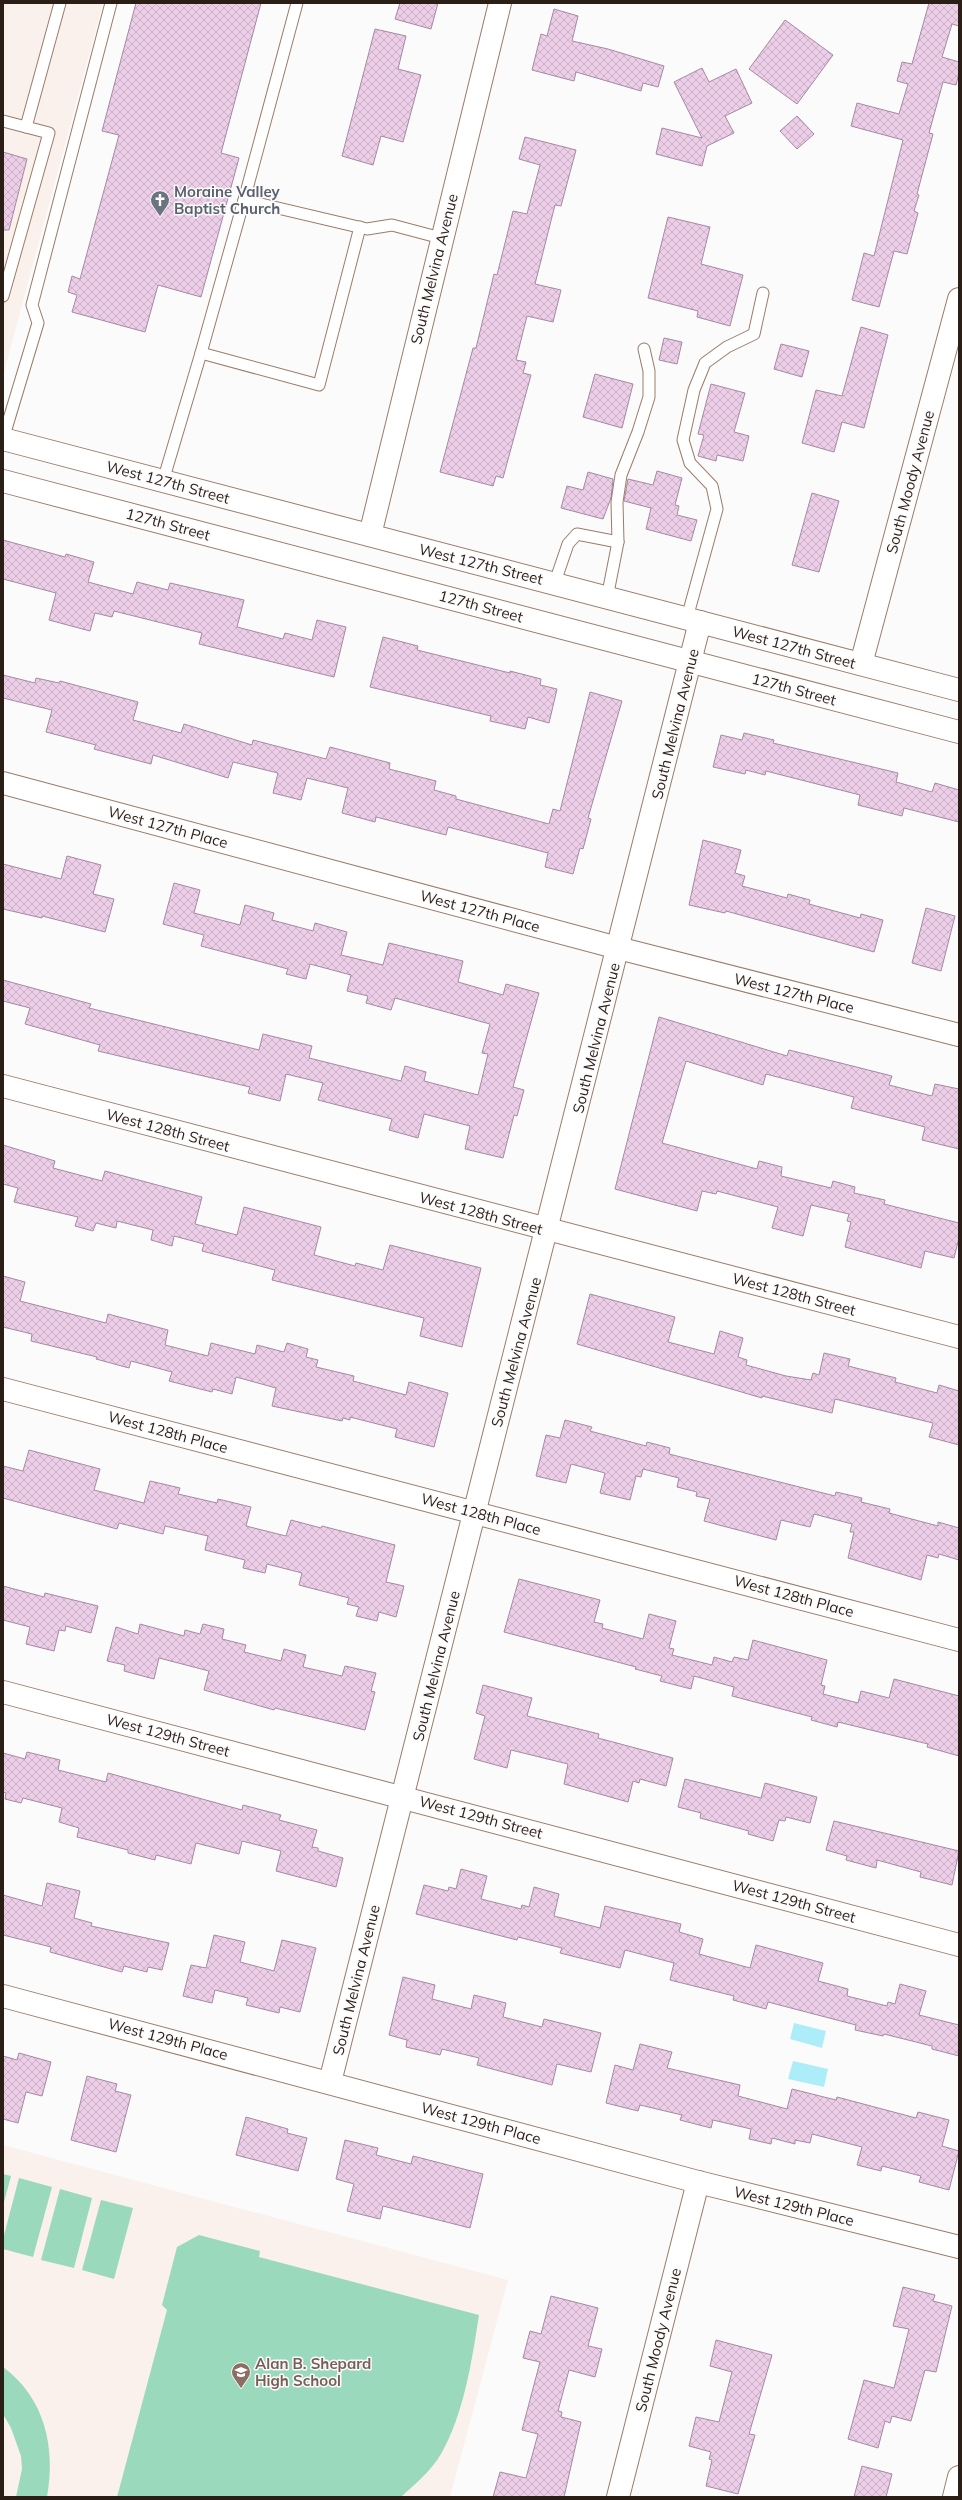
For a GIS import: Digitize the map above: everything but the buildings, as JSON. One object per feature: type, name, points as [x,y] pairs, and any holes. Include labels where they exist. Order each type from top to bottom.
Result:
[{"type":"street","name":"South Melvina Avenue","points":[[370,535],[441,238],[500,3]]},
{"type":"street","name":"South Moody Avenue","points":[[861,664],[959,299]]},
{"type":"street","name":"West 127th Street","points":[[3,439],[554,582],[607,598],[959,690]]},
{"type":"street","name":"127th Street","points":[[3,481],[959,732]]},
{"type":"street","name":"South Melvina Avenue","points":[[330,2082],[474,1512],[548,1230],[690,661],[694,620]]},
{"type":"street","name":"West 127th Place","points":[[3,783],[618,948],[959,1035]]},
{"type":"street","name":"West 128th Street","points":[[3,1086],[959,1337]]},
{"type":"street","name":"West 128th Place","points":[[3,1389],[959,1640]]},
{"type":"street","name":"West 129th Street","points":[[3,1692],[403,1796],[959,1945]]},
{"type":"street","name":"West 129th Place","points":[[3,1996],[330,2082],[698,2182],[959,2248]]},
{"type":"street","name":"South Moody Avenue","points":[[618,2497],[698,2182]]},
{"type":"street","points":[[954,2497],[959,2477]]},
{"type":"lane","points":[[26,127],[60,3]]},
{"type":"lane","points":[[3,439],[38,323],[32,305],[111,3]]},
{"type":"lane","points":[[164,481],[244,200],[297,3]]},
{"type":"lane","points":[[3,121],[49,133],[3,296]]},
{"type":"lane","points":[[244,200],[367,229],[392,225],[441,238]]},
{"type":"lane","points":[[201,353],[319,385],[360,227]]},
{"type":"lane","points":[[694,620],[717,509],[712,486],[690,463],[682,440],[694,390],[705,363],[727,347],[754,334],[763,293]]},
{"type":"lane","points":[[607,598],[618,542],[617,502],[621,475],[638,432],[649,397],[649,371],[644,349]]},
{"type":"lane","points":[[554,582],[568,544],[577,534],[618,542]]},
{"type":"shaded area","points":[[3,3],[103,3],[3,376]]},
{"type":"shaded area","name":"Alan B. Shepard High School","points":[[3,2145],[508,2280],[450,2497],[3,2497]]},
{"type":"green space","points":[[3,2174],[11,2176],[3,2206]]},
{"type":"green space","points":[[19,2178],[52,2187],[33,2257],[3,2249],[3,2239]]},
{"type":"green space","points":[[60,2189],[92,2198],[74,2268],[41,2260]]},
{"type":"green space","points":[[101,2200],[133,2208],[114,2279],[82,2270]]},
{"type":"green space","points":[[199,2235],[260,2251],[259,2257],[479,2315],[466,2386],[456,2422],[441,2454],[422,2477],[401,2497],[117,2497],[167,2310],[162,2305],[177,2247]]},
{"type":"green space","points":[[3,2367],[17,2379],[29,2394],[38,2409],[44,2425],[50,2460],[47,2497],[16,2497],[22,2469],[21,2456],[11,2428],[3,2414]]},
{"type":"water","points":[[794,2023],[826,2031],[822,2048],[790,2039]]},
{"type":"water","points":[[793,2061],[828,2069],[824,2087],[788,2079]]},
{"type":"place","name":"Moraine Valley Baptist Church","points":[[160,217]]},
{"type":"place","name":"Alan B. Shepard High School","points":[[241,2389]]}]
